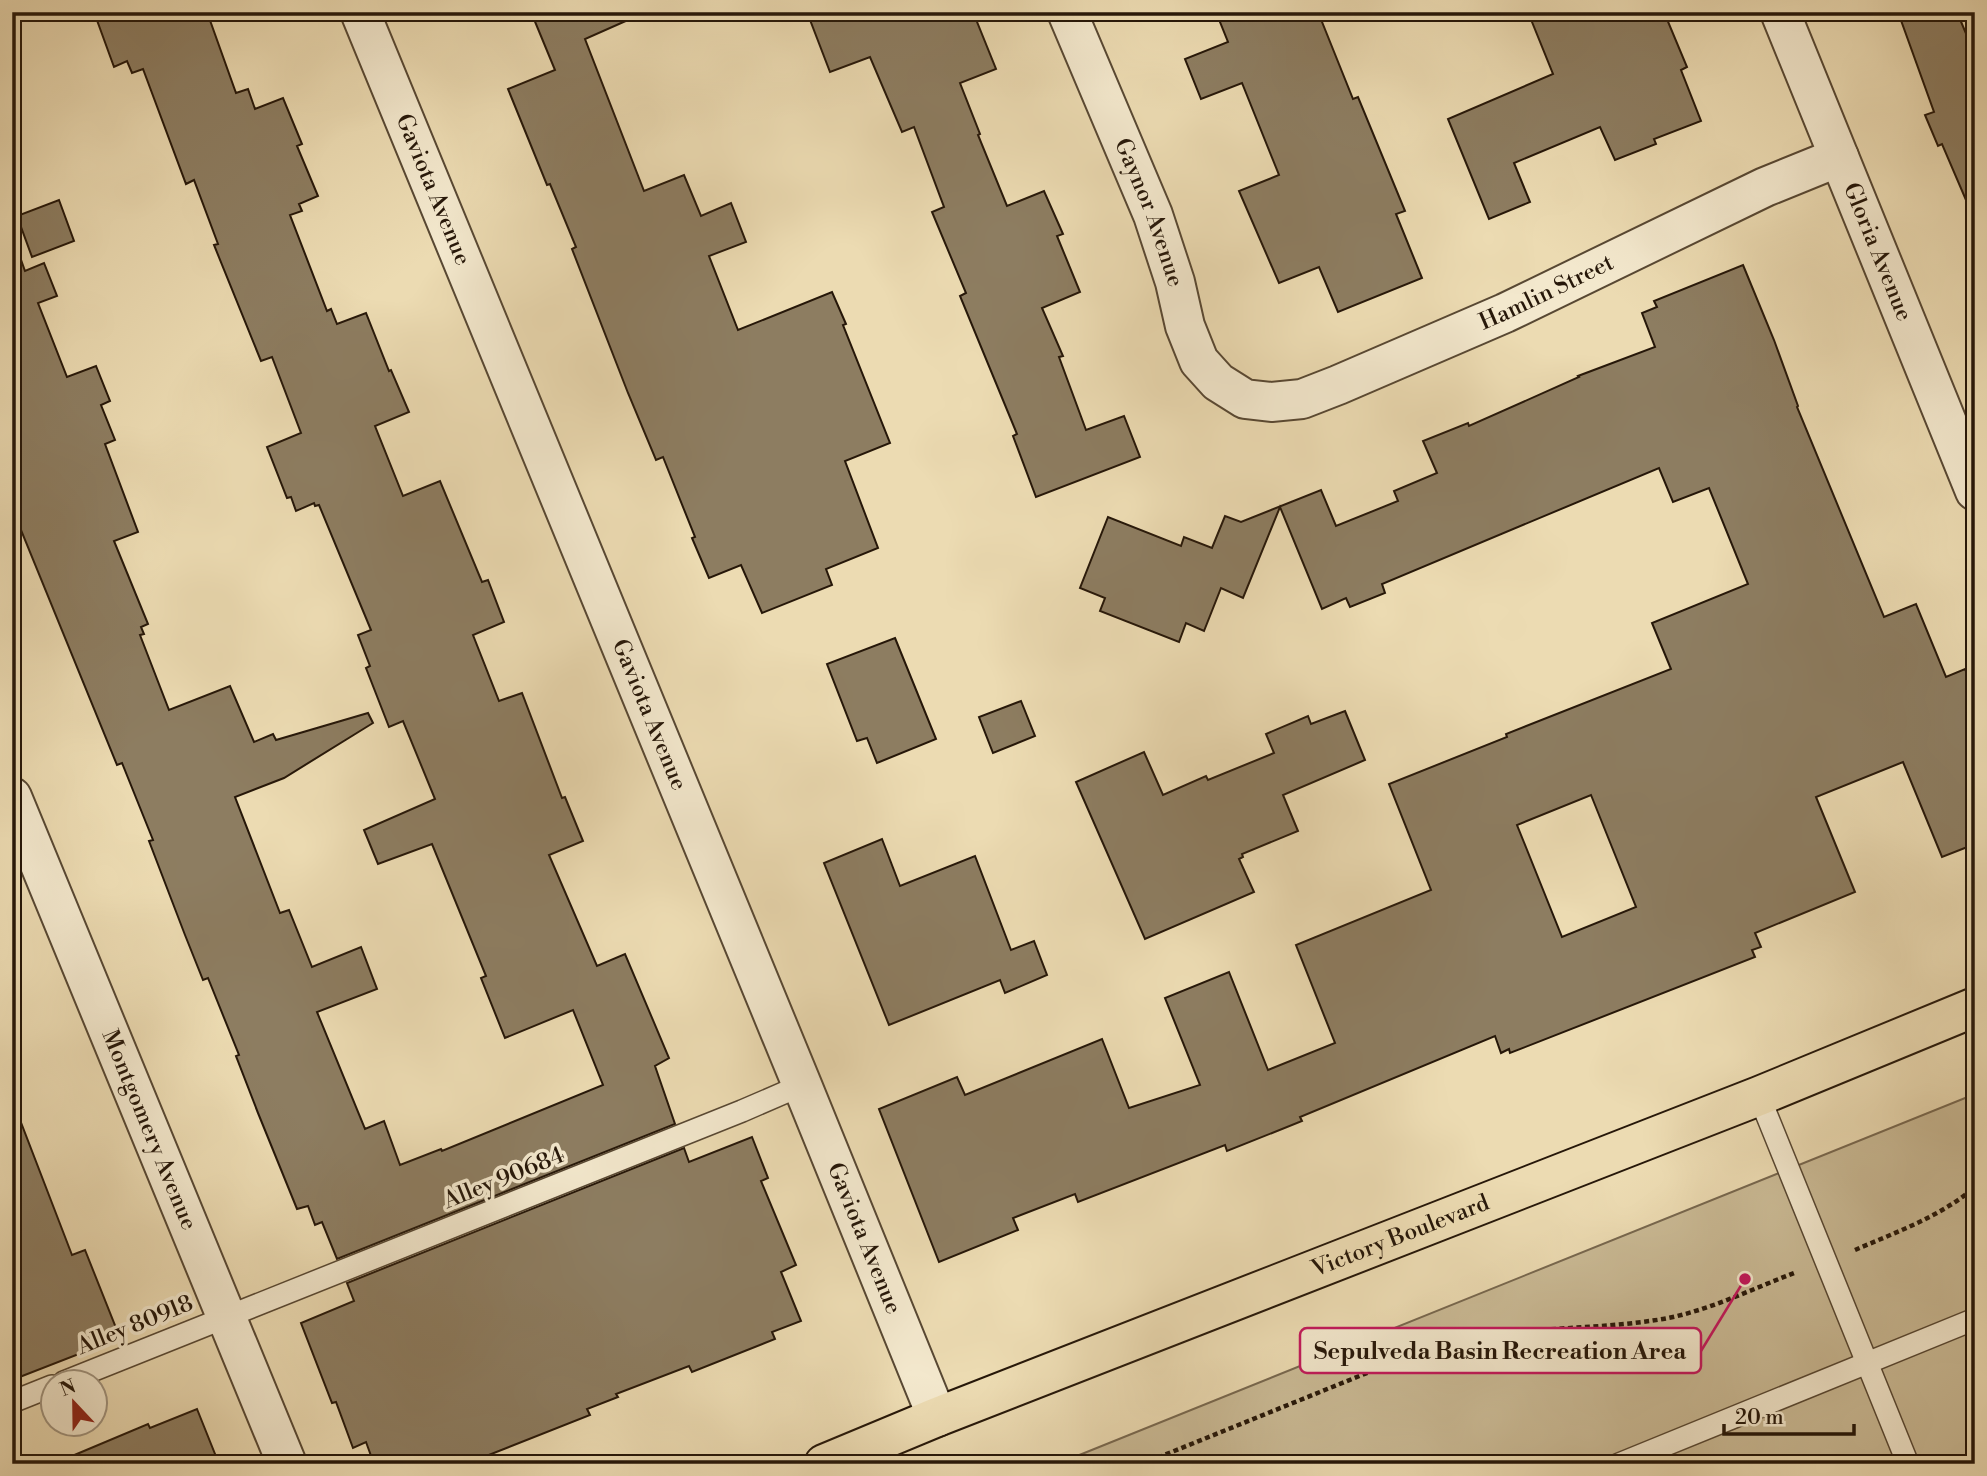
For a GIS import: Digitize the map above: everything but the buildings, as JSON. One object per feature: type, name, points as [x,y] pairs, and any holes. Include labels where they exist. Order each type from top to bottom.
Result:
[{"type":"main road","name":"Victory Boulevard","points":[[824,1464],[937,1417],[1759,1096],[1975,1007]]},
{"type":"street","name":"Gaviota Avenue","points":[[360,12],[937,1417]]},
{"type":"street","name":"Gaynor Avenue","points":[[1067,12],[1153,215],[1175,282],[1185,326],[1199,361],[1218,382],[1245,399]]},
{"type":"street","name":"Gloria Avenue","points":[[1780,12],[1975,491]]},
{"type":"street","name":"Hamlin Street","points":[[1245,399],[1271,402],[1302,399],[1338,385],[1505,313],[1765,187],[1839,157]]},
{"type":"street","name":"Montgomery Avenue","points":[[12,797],[287,1464]]},
{"type":"lane","name":"Alley 90684","points":[[225,1316],[742,1111],[802,1084]]},
{"type":"lane","points":[[1759,1096],[1908,1464]]},
{"type":"lane","name":"Alley 80918","points":[[96,1368],[225,1316]]},
{"type":"lane","points":[[1619,1464],[1975,1319]]},
{"type":"lane","points":[[12,1402],[38,1392]]},
{"type":"path","points":[[1855,1249],[1935,1215],[1956,1203],[1975,1187]]},
{"type":"path","points":[[1142,1464],[1441,1343],[1475,1335],[1664,1319],[1702,1308],[1794,1273]]},
{"type":"shaded area","points":[[1975,1094],[1975,1464],[1057,1464]]},
{"type":"place","name":"Sepulveda Basin Recreation Area","points":[[1745,1279]]}]
